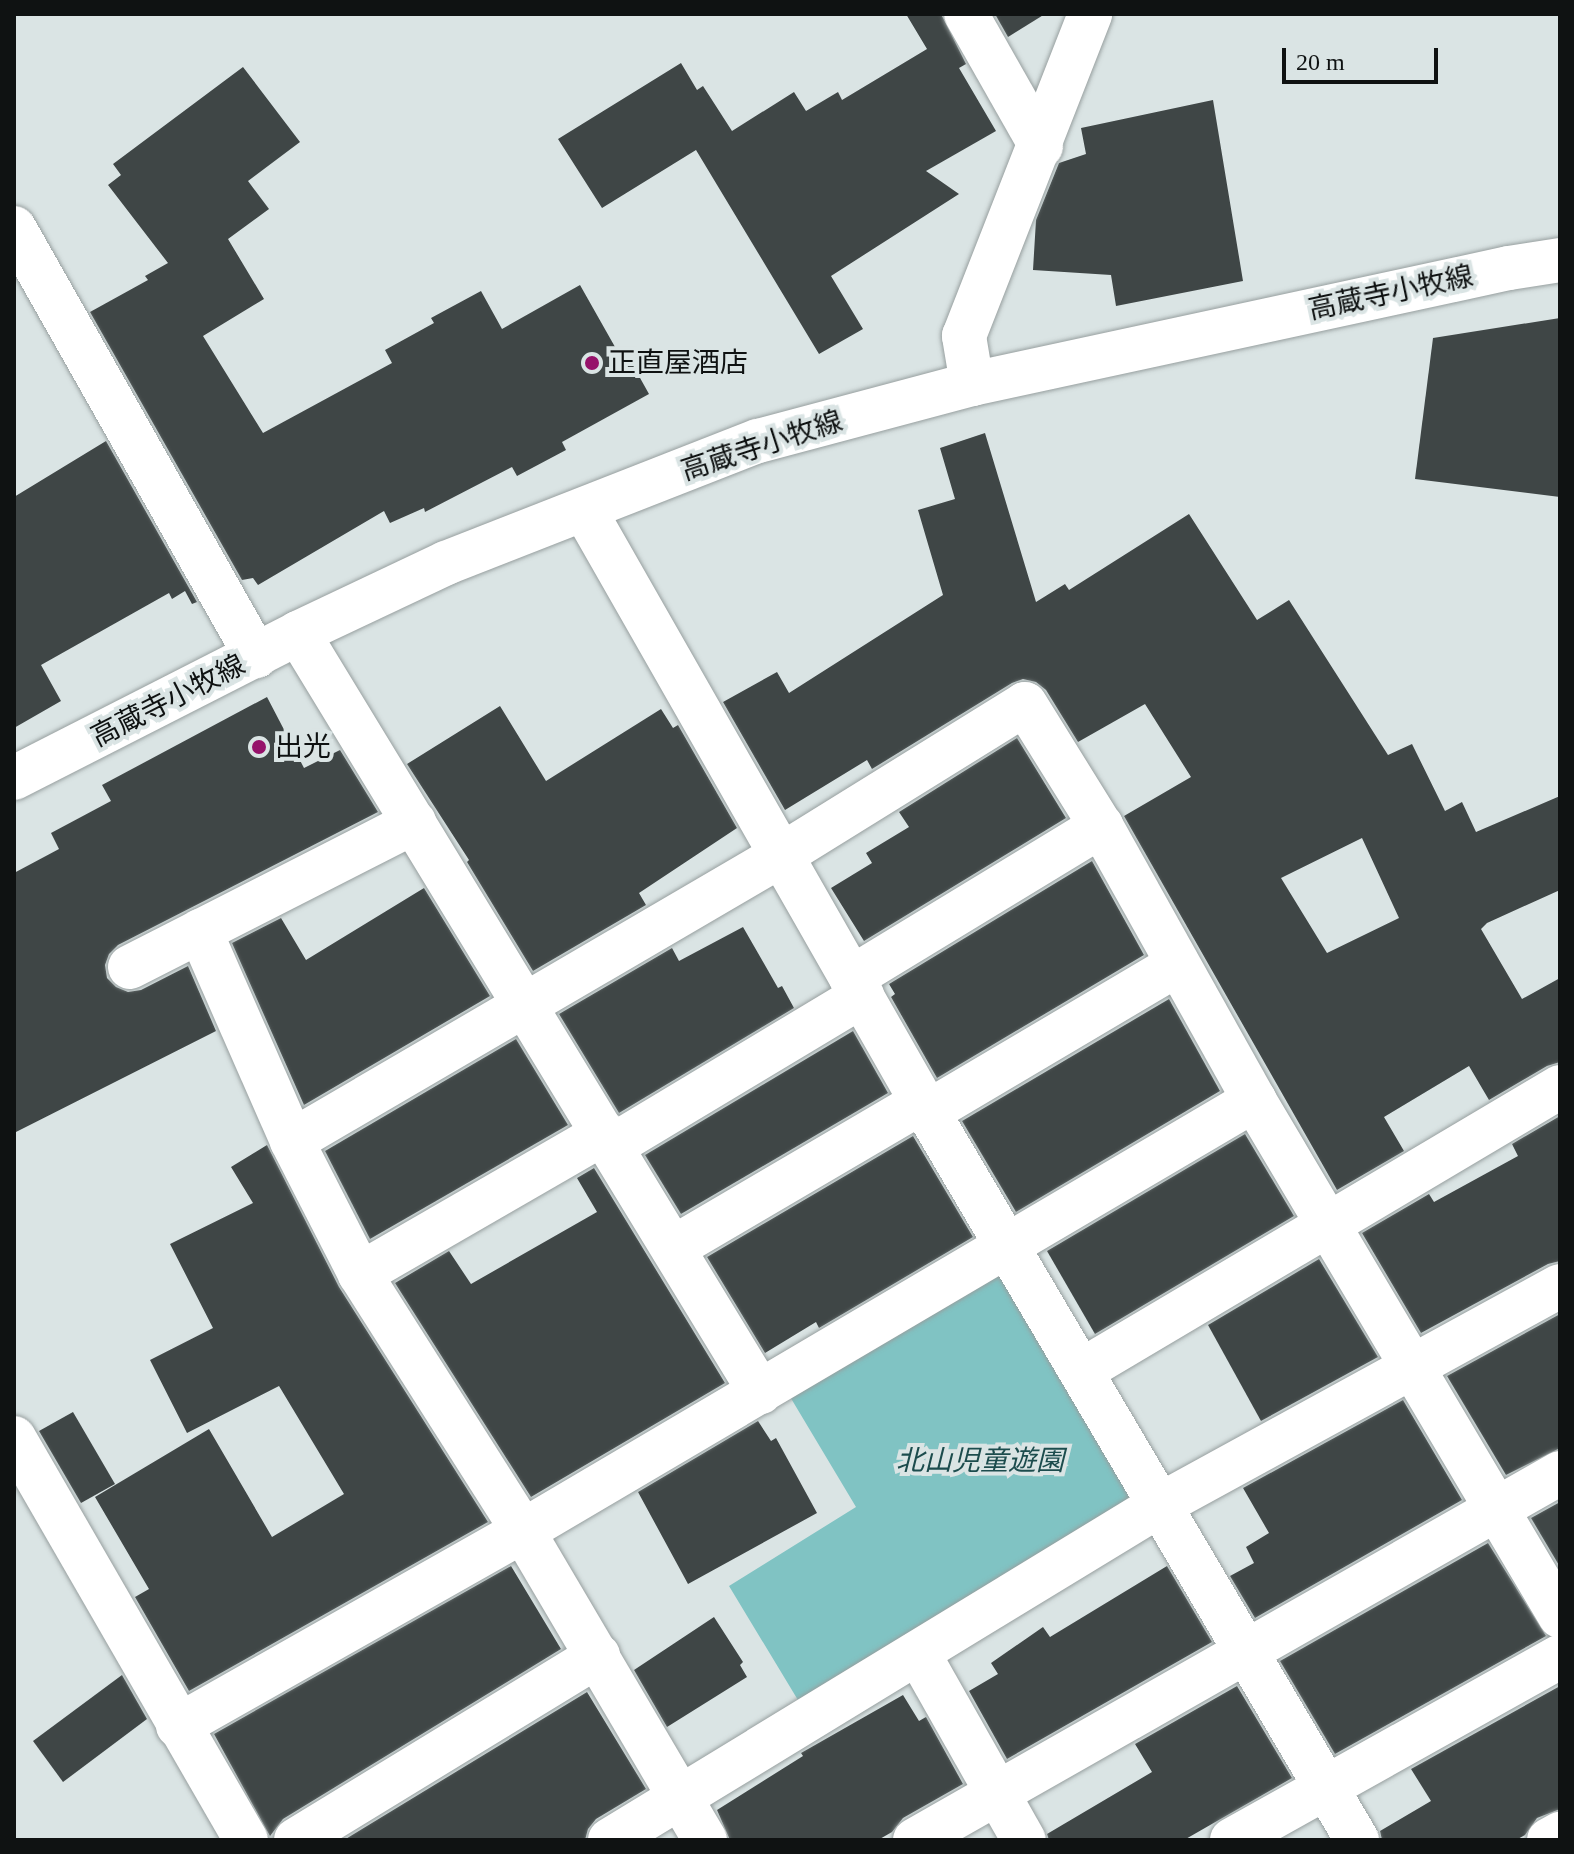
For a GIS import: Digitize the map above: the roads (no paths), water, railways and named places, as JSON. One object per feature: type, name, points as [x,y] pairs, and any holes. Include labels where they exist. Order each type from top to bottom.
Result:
[{"type":"street","points":[[966,14],[1041,146]]},
{"type":"street","points":[[972,384],[964,336],[1041,146],[1090,14]]},
{"type":"street","points":[[14,228],[256,656]]},
{"type":"street","name":"高蔵寺小牧線","points":[[14,778],[298,633],[446,563],[758,441],[972,384],[1509,268],[1560,260]]},
{"type":"street","points":[[585,511],[925,1107],[1323,1788],[1357,1840]]},
{"type":"street","points":[[298,633],[527,1004],[760,1392]]},
{"type":"street","points":[[292,1141],[780,856],[1025,704],[1101,826],[1254,1100],[1560,1616]]},
{"type":"street","points":[[130,967],[414,822]]},
{"type":"street","points":[[360,1274],[608,1139],[856,987],[1101,826]]},
{"type":"street","points":[[200,931],[292,1141],[360,1274],[523,1531],[705,1840]]},
{"type":"street","points":[[673,1248],[1177,965]]},
{"type":"street","points":[[1081,1371],[1560,1087]]},
{"type":"street","points":[[178,1726],[523,1531],[1254,1100]]},
{"type":"street","points":[[610,1840],[1158,1506],[1560,1286]]},
{"type":"street","points":[[14,1438],[246,1840]]},
{"type":"street","points":[[915,1840],[1560,1473]]},
{"type":"street","points":[[918,1653],[1024,1840]]},
{"type":"street","points":[[296,1840],[598,1656]]},
{"type":"street","points":[[1232,1840],[1560,1657]]},
{"type":"street","points":[[1549,1840],[1560,1834]]},
{"type":"place","name":"正直屋酒店","points":[[592,363]]},
{"type":"place","name":"出光","points":[[259,747]]},
{"type":"park label","name":"北山児童遊園","points":[[980,1461]]}]
